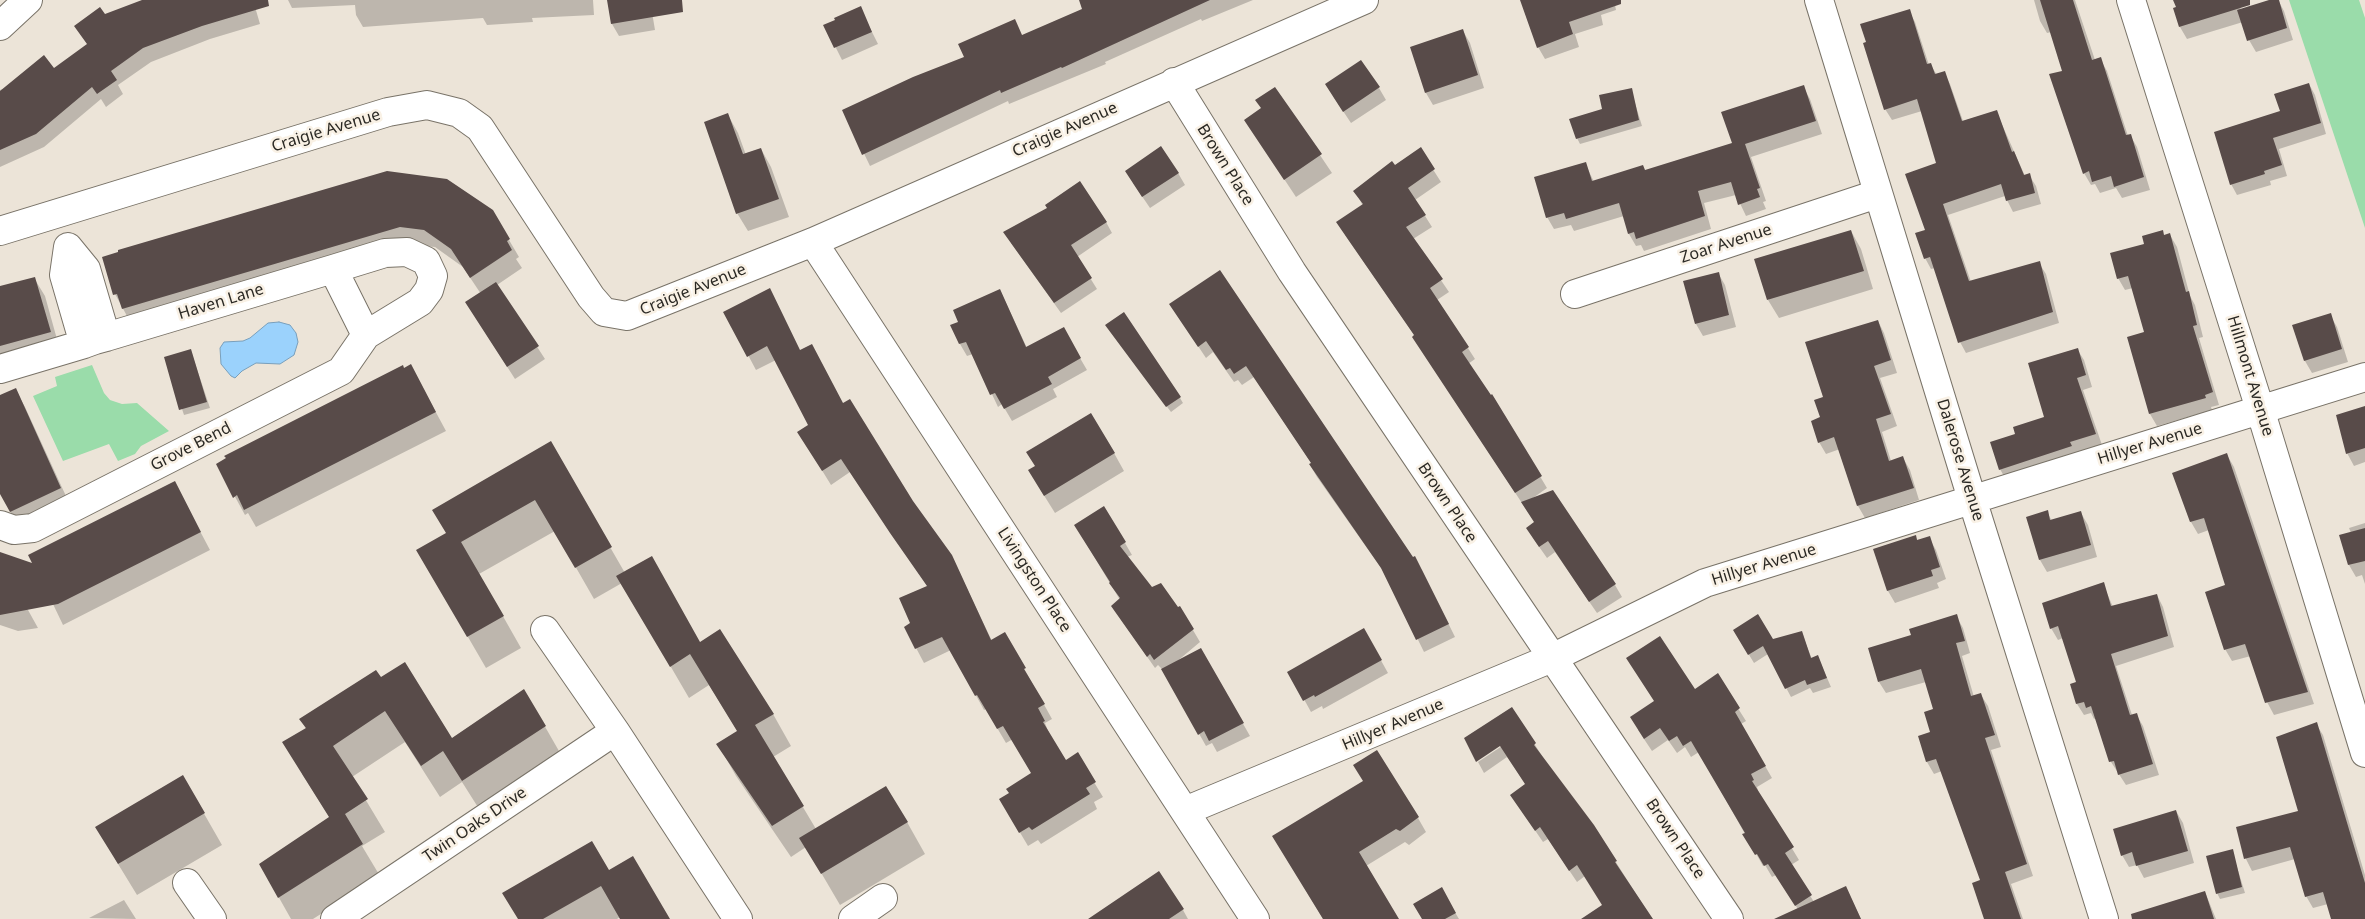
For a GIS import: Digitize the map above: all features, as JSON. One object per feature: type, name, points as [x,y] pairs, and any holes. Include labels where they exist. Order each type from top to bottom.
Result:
[{"type":"street","points":[[0,26],[28,0]]},
{"type":"street","name":"Craigie Avenue","points":[[0,231],[388,112],[427,105],[459,113],[480,128],[591,297],[604,312],[627,316],[812,242],[1364,0]]},
{"type":"street","name":"Dalerose Avenue","points":[[1818,0],[2104,919]]},
{"type":"street","name":"Hillmont Avenue","points":[[2131,0],[2260,409],[2365,754]]},
{"type":"street","name":"Brown Place","points":[[1174,82],[1292,272],[1729,919]]},
{"type":"street","name":"Zoar Avenue","points":[[1575,294],[1877,194]]},
{"type":"street","points":[[58,213],[68,247],[86,269],[95,340]]},
{"type":"street","name":"Livingston Place","points":[[812,242],[1255,919]]},
{"type":"street","name":"Haven Lane","points":[[0,368],[386,253],[406,252],[426,261],[433,276],[430,290],[420,302],[366,335]]},
{"type":"street","points":[[333,269],[366,335]]},
{"type":"street","name":"Grove Bend","points":[[0,525],[14,530],[33,528],[341,371],[366,335]]},
{"type":"street","name":"Hillyer Avenue","points":[[1185,812],[1552,658],[1705,583],[2365,377]]},
{"type":"street","points":[[545,630],[615,731],[738,919]]},
{"type":"street","name":"Twin Oaks Drive","points":[[335,919],[615,731]]},
{"type":"street","points":[[187,883],[212,919]]},
{"type":"street","points":[[853,919],[884,898]]},
{"type":"green space","points":[[2289,0],[2359,0],[2365,18],[2365,228]]},
{"type":"green space","points":[[92,365],[104,393],[110,400],[122,404],[137,403],[169,431],[141,446],[135,454],[118,461],[109,444],[63,461],[33,396],[57,386],[55,377]]},
{"type":"water","points":[[279,322],[290,325],[296,333],[298,342],[294,355],[280,364],[256,363],[242,371],[235,378],[231,376],[221,364],[220,348],[224,342],[243,341],[250,338],[268,323]]},
{"type":"building","points":[[142,0],[268,0],[269,6],[202,26],[143,48],[111,71],[117,80],[97,94],[92,87],[36,134],[0,150],[0,91],[44,55],[54,68],[87,44],[74,26],[100,7],[105,14]]},
{"type":"building","points":[[607,0],[682,0],[683,12],[611,24]]},
{"type":"building","points":[[1079,0],[1210,0],[1062,68],[1001,93],[1000,90],[862,155],[842,110],[913,77],[964,57],[958,44],[1015,19],[1022,35],[1082,9]]},
{"type":"building","points":[[1520,0],[1621,0],[1621,4],[1569,22],[1573,34],[1537,48]]},
{"type":"building","points":[[2040,0],[2073,0],[2092,60],[2101,57],[2126,135],[2131,134],[2144,177],[2114,187],[2111,176],[2092,182],[2089,171],[2083,174],[2049,74],[2062,71]]},
{"type":"building","points":[[2173,0],[2250,0],[2250,5],[2179,27],[2173,8],[2176,7]]},
{"type":"building","points":[[2269,0],[2279,0],[2287,28],[2247,41],[2237,10]]},
{"type":"building","points":[[861,6],[872,32],[834,48],[823,25]]},
{"type":"building","points":[[1910,9],[1927,64],[1931,63],[1935,74],[1945,71],[1962,121],[1997,110],[2012,152],[2014,151],[2024,175],[2030,173],[2035,193],[2006,201],[2001,184],[1943,204],[1969,281],[2040,261],[2053,312],[1958,343],[1930,257],[1924,259],[1915,233],[1925,230],[1905,174],[1936,163],[1917,99],[1884,110],[1863,43],[1866,42],[1860,24]]},
{"type":"building","points":[[1463,29],[1478,75],[1425,93],[1410,47]]},
{"type":"building","points":[[1361,60],[1380,87],[1343,112],[1325,84]]},
{"type":"building","points":[[2309,83],[2321,123],[2273,138],[2282,165],[2264,171],[2265,174],[2230,185],[2214,132],[2280,111],[2274,94]]},
{"type":"building","points":[[1804,85],[1816,121],[1745,144],[1760,188],[1757,189],[1760,197],[1738,205],[1731,182],[1698,191],[1705,216],[1636,239],[1634,232],[1628,234],[1619,203],[1566,219],[1564,213],[1546,218],[1534,177],[1586,162],[1592,181],[1643,165],[1645,170],[1732,143],[1721,112]]},
{"type":"building","points":[[1275,87],[1322,154],[1284,180],[1244,120],[1261,108],[1255,100]]},
{"type":"building","points":[[1632,88],[1639,120],[1576,139],[1569,119],[1602,109],[1599,95]]},
{"type":"building","points":[[728,113],[743,154],[761,148],[779,199],[736,214],[704,122]]},
{"type":"building","points":[[1161,146],[1179,173],[1142,197],[1125,171]]},
{"type":"building","points":[[1421,147],[1435,169],[1408,188],[1426,215],[1406,227],[1443,279],[1430,288],[1469,347],[1462,352],[1492,394],[1542,476],[1515,493],[1412,337],[1414,335],[1336,222],[1363,204],[1353,191],[1392,161],[1395,165]]},
{"type":"building","points":[[387,171],[447,179],[493,210],[510,239],[507,241],[512,250],[470,278],[451,249],[424,230],[400,227],[122,309],[117,294],[113,295],[102,257],[118,252],[118,250]]},
{"type":"building","points":[[1080,181],[1107,222],[1071,245],[1092,278],[1054,303],[1003,232],[1047,208],[1045,205]]},
{"type":"building","points":[[1851,230],[1864,271],[1767,300],[1754,259]]},
{"type":"building","points":[[2163,230],[2164,235],[2170,233],[2186,292],[2189,291],[2197,325],[2193,326],[2213,392],[2205,395],[2206,398],[2149,414],[2127,337],[2144,332],[2128,276],[2117,279],[2110,253],[2144,244],[2142,236]]},
{"type":"building","points":[[1220,270],[1413,557],[1415,556],[1449,624],[1416,640],[1381,568],[1309,464],[1311,463],[1246,366],[1234,374],[1230,368],[1226,370],[1206,341],[1198,347],[1169,304]]},
{"type":"building","points":[[1719,272],[1729,315],[1695,324],[1683,281]]},
{"type":"building","points":[[35,277],[51,332],[0,346],[0,286]]},
{"type":"building","points":[[496,282],[539,346],[507,367],[465,302]]},
{"type":"building","points":[[770,288],[800,350],[812,344],[843,403],[850,399],[913,501],[952,555],[991,640],[1005,632],[1045,704],[1038,708],[1045,721],[1043,722],[1066,760],[1078,752],[1096,782],[1086,788],[1090,794],[1032,830],[1029,827],[1019,833],[999,799],[1009,793],[1006,789],[1031,773],[1003,726],[997,729],[977,695],[975,696],[942,637],[915,649],[904,627],[910,623],[899,598],[927,586],[841,459],[822,471],[797,432],[808,425],[767,346],[747,357],[723,312]]},
{"type":"building","points":[[1000,289],[1026,347],[1064,327],[1081,358],[1048,377],[1052,384],[1004,409],[995,393],[990,395],[966,342],[959,344],[950,325],[958,322],[953,310]]},
{"type":"building","points":[[1124,312],[1181,397],[1166,407],[1105,325]]},
{"type":"building","points":[[2331,313],[2342,349],[2304,361],[2292,325]]},
{"type":"building","points":[[1878,320],[1891,360],[1874,366],[1891,414],[1876,419],[1889,461],[1903,456],[1914,488],[1857,506],[1834,437],[1818,443],[1811,421],[1820,417],[1814,400],[1823,397],[1805,342]]},
{"type":"building","points":[[2078,348],[2086,375],[2077,378],[2096,434],[2070,442],[2072,446],[1999,470],[1990,442],[2015,434],[2013,427],[2044,417],[2028,363]]},
{"type":"building","points":[[191,349],[207,402],[179,410],[164,357]]},
{"type":"building","points":[[411,364],[436,412],[244,510],[237,495],[233,498],[216,464],[226,458],[224,456],[403,365],[404,368]]},
{"type":"building","points":[[16,388],[61,488],[10,512],[0,494],[0,395]]},
{"type":"building","points":[[2365,406],[2365,448],[2346,454],[2336,415]]},
{"type":"building","points":[[1091,413],[1115,453],[1044,496],[1028,470],[1035,466],[1026,452]]},
{"type":"building","points":[[551,441],[612,547],[575,568],[535,500],[461,542],[504,616],[467,637],[416,550],[446,533],[432,510]]},
{"type":"building","points":[[2227,453],[2308,692],[2265,703],[2245,644],[2224,650],[2205,592],[2225,585],[2204,518],[2190,522],[2172,473]]},
{"type":"building","points":[[175,481],[201,532],[58,604],[0,615],[0,552],[32,563],[28,555]]},
{"type":"building","points":[[1553,490],[1616,584],[1589,602],[1548,541],[1539,547],[1526,528],[1534,522],[1521,502]]},
{"type":"building","points":[[1104,506],[1126,542],[1120,546],[1152,587],[1161,583],[1178,607],[1180,606],[1194,629],[1154,660],[1150,654],[1147,657],[1111,606],[1120,598],[1074,525]]},
{"type":"building","points":[[2048,510],[2050,520],[2081,511],[2091,545],[2039,560],[2026,517]]},
{"type":"building","points":[[2365,528],[2365,561],[2348,565],[2339,535]]},
{"type":"building","points":[[1916,535],[1917,540],[1930,536],[1940,567],[1931,570],[1933,576],[1887,591],[1873,549]]},
{"type":"building","points":[[652,556],[700,642],[720,629],[774,714],[755,725],[804,806],[772,826],[716,744],[737,731],[690,654],[670,667],[616,576]]},
{"type":"building","points":[[2104,582],[2111,606],[2157,594],[2168,636],[2111,654],[2130,715],[2137,713],[2153,764],[2118,775],[2114,761],[2109,762],[2091,706],[2086,708],[2084,702],[2076,704],[2070,684],[2076,682],[2058,626],[2050,629],[2042,603]]},
{"type":"building","points":[[1758,614],[1773,639],[1802,631],[1811,658],[1818,655],[1827,678],[1807,685],[1805,680],[1785,689],[1763,646],[1748,655],[1733,630]]},
{"type":"building","points":[[1957,614],[1965,641],[1956,643],[1971,696],[1981,693],[1995,735],[1985,738],[2027,864],[2005,872],[2021,919],[1984,919],[1972,883],[1980,880],[1936,759],[1926,762],[1918,736],[1930,732],[1924,712],[1933,709],[1921,669],[1878,682],[1868,648],[1911,635],[1909,629]]},
{"type":"building","points":[[1364,628],[1382,660],[1315,697],[1314,695],[1303,701],[1287,672]]},
{"type":"building","points":[[1660,636],[1695,689],[1718,673],[1740,708],[1735,712],[1766,766],[1751,774],[1754,780],[1752,781],[1794,847],[1785,853],[1812,895],[1795,906],[1768,864],[1764,866],[1757,854],[1755,855],[1742,834],[1745,833],[1691,741],[1683,746],[1677,736],[1669,741],[1660,728],[1644,739],[1630,717],[1654,701],[1626,658]]},
{"type":"building","points":[[1201,648],[1244,723],[1209,741],[1204,731],[1198,735],[1161,669]]},
{"type":"building","points":[[405,662],[452,738],[524,689],[546,726],[462,781],[443,751],[421,766],[385,711],[333,746],[368,799],[345,814],[363,844],[278,898],[259,864],[329,817],[282,742],[306,728],[299,719],[376,670],[381,677]]},
{"type":"building","points":[[1512,707],[1536,743],[1534,745],[1594,825],[1617,861],[1615,862],[1653,919],[1581,919],[1602,905],[1577,865],[1569,871],[1540,827],[1535,831],[1510,795],[1525,784],[1500,746],[1476,762],[1464,738]]},
{"type":"building","points":[[2317,722],[2365,883],[2365,919],[2331,919],[2323,892],[2305,897],[2290,847],[2244,859],[2236,827],[2298,811],[2276,737]]},
{"type":"building","points":[[1377,750],[1419,817],[1400,831],[1396,829],[1359,852],[1399,919],[1323,919],[1272,836],[1363,781],[1353,765]]},
{"type":"building","points":[[183,775],[205,813],[118,864],[95,827]]},
{"type":"building","points":[[886,786],[908,822],[821,874],[799,838]]},
{"type":"building","points":[[2176,810],[2188,851],[2136,866],[2132,852],[2121,856],[2113,829]]},
{"type":"building","points":[[592,841],[609,870],[633,856],[670,919],[620,919],[601,886],[543,919],[518,919],[502,893]]},
{"type":"building","points":[[2233,849],[2242,887],[2216,894],[2206,856]]},
{"type":"building","points":[[1159,871],[1184,909],[1169,919],[1088,919]]},
{"type":"building","points":[[1846,886],[1861,919],[1774,919]]},
{"type":"building","points":[[1442,887],[1456,913],[1445,919],[1422,919],[1413,904]]},
{"type":"building","points":[[2205,891],[2214,919],[2132,919],[2131,914]]}]
